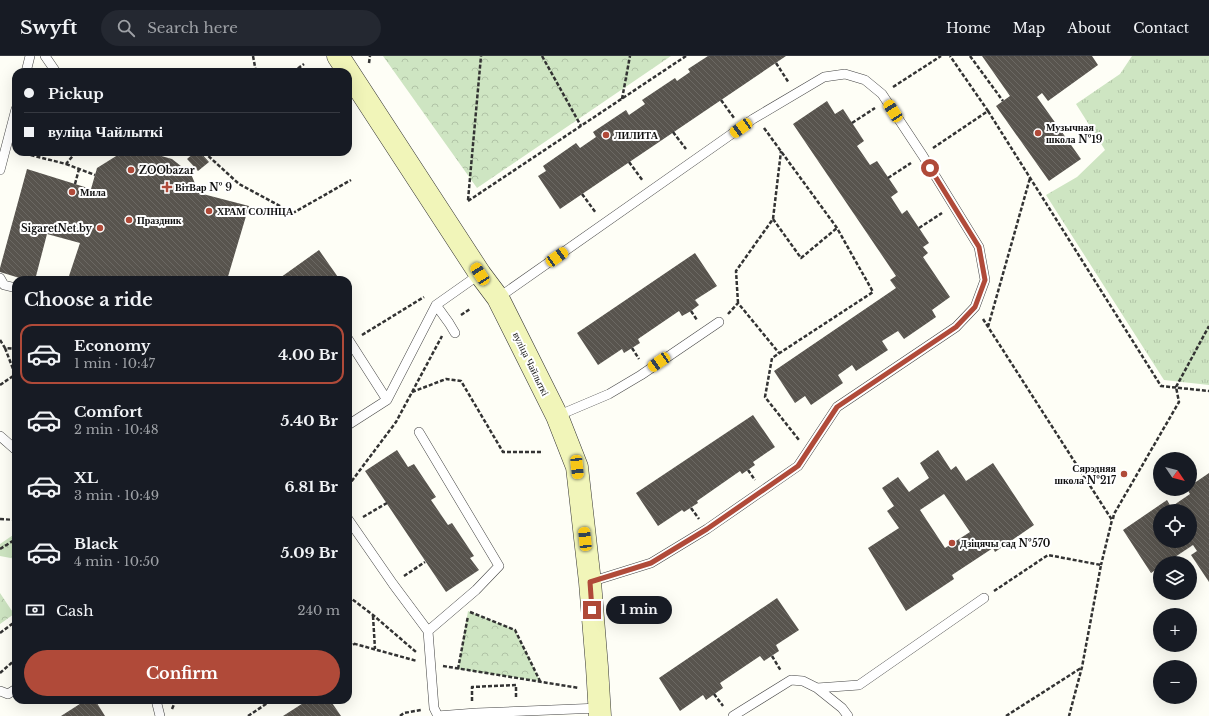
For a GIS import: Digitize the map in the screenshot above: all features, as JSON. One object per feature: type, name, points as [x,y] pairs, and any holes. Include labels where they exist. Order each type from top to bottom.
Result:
[{"type":"street","name":"вуліца Чайлыткі","points":[[338,56],[346,68]]},
{"type":"street","name":"вуліца Чайлыткі","points":[[352,77],[480,274],[498,298],[557,416],[577,467],[590,582],[600,712]]},
{"type":"lane","points":[[27,68],[30,56]]},
{"type":"lane","points":[[45,56],[53,68]]},
{"type":"lane","points":[[498,298],[741,128],[824,77],[845,74],[865,80],[884,97],[923,156],[979,247],[985,280],[975,307],[956,327],[837,407],[798,466],[707,529],[651,563],[590,582]]},
{"type":"lane","points":[[0,170],[12,125]]},
{"type":"lane","points":[[352,422],[387,400],[436,305],[480,274]]},
{"type":"lane","points":[[0,278],[4,285],[12,287]]},
{"type":"lane","points":[[436,305],[455,333]]},
{"type":"lane","points":[[557,416],[609,394],[641,375],[719,322]]},
{"type":"lane","points":[[352,345],[387,400]]},
{"type":"lane","points":[[419,432],[499,566],[476,590],[428,631]]},
{"type":"lane","points":[[0,436],[12,446]]},
{"type":"lane","points":[[352,524],[393,584],[428,631],[434,708],[438,716],[600,712]]},
{"type":"lane","points":[[817,688],[859,685],[984,598]]},
{"type":"lane","points":[[730,713],[791,680],[803,681],[817,688],[842,708],[848,716]]},
{"type":"lane","points":[[0,692],[8,694],[12,692]]},
{"type":"lane","points":[[157,704],[160,716]]},
{"type":"path","points":[[253,56],[255,68]]},
{"type":"path","points":[[369,63],[370,56]]},
{"type":"path","points":[[480,56],[468,201],[686,56]]},
{"type":"path","points":[[542,56],[581,126]]},
{"type":"path","points":[[621,99],[630,56]]},
{"type":"path","points":[[852,123],[884,97],[941,56]]},
{"type":"path","points":[[950,56],[988,111],[1161,386],[1209,391]]},
{"type":"path","points":[[970,56],[1003,101]]},
{"type":"path","points":[[776,63],[796,94]]},
{"type":"path","points":[[298,68],[304,64]]},
{"type":"path","points":[[721,100],[741,128]]},
{"type":"path","points":[[888,178],[923,156],[988,111]]},
{"type":"path","points":[[757,118],[837,228],[873,292],[772,358],[765,397],[808,451]]},
{"type":"path","points":[[673,132],[695,160]]},
{"type":"path","points":[[779,353],[738,303],[736,271],[773,219],[781,151]]},
{"type":"path","points":[[34,156],[66,164],[95,175]]},
{"type":"path","points":[[66,164],[73,156]]},
{"type":"path","points":[[208,156],[239,184],[294,213],[351,180]]},
{"type":"path","points":[[629,162],[650,191]]},
{"type":"path","points":[[75,184],[80,169]]},
{"type":"path","points":[[988,327],[1030,177]]},
{"type":"path","points":[[582,194],[604,224]]},
{"type":"path","points":[[919,228],[954,206]]},
{"type":"path","points":[[773,219],[801,258],[837,228]]},
{"type":"path","points":[[352,338],[428,294]]},
{"type":"path","points":[[719,322],[738,303]]},
{"type":"path","points":[[975,307],[1112,520]]},
{"type":"path","points":[[352,481],[396,422],[449,323],[470,309]]},
{"type":"path","points":[[1069,716],[1082,667],[1101,565],[1114,514],[1179,402],[1176,387],[1209,326]]},
{"type":"path","points":[[0,340],[12,365]]},
{"type":"path","points":[[5,348],[12,349]]},
{"type":"path","points":[[0,385],[12,377]]},
{"type":"path","points":[[411,392],[446,379],[461,381],[503,452],[542,452]]},
{"type":"path","points":[[352,520],[387,503]]},
{"type":"path","points":[[0,519],[12,520]]},
{"type":"path","points":[[0,549],[12,542]]},
{"type":"path","points":[[984,598],[1048,555],[1101,565]]},
{"type":"path","points":[[393,584],[425,562]]},
{"type":"path","points":[[352,599],[430,664]]},
{"type":"path","points":[[458,669],[468,611],[515,630],[540,682]]},
{"type":"path","points":[[373,615],[374,649]]},
{"type":"path","points":[[0,633],[12,624]]},
{"type":"path","points":[[354,644],[430,664],[579,688]]},
{"type":"path","points":[[0,673],[12,662]]},
{"type":"path","points":[[1006,716],[1082,667]]},
{"type":"path","points":[[714,694],[730,713]]},
{"type":"path","points":[[248,716],[266,704]]},
{"type":"green space","points":[[383,56],[671,56],[477,188]]},
{"type":"green space","points":[[1132,56],[1209,56],[1209,385],[1164,380],[1046,195],[1077,177],[1105,150],[1076,104],[1120,74]]},
{"type":"green space","points":[[12,536],[12,558],[0,556],[0,544]]},
{"type":"green space","points":[[0,593],[12,611],[12,615],[0,624]]},
{"type":"green space","points":[[468,611],[515,630],[540,681],[458,669]]},
{"type":"building","points":[[708,56],[786,56],[560,209],[538,176],[546,171],[543,166],[576,143],[580,148],[596,137],[593,132],[626,110],[629,115],[645,104],[642,100],[675,78],[677,81],[690,72],[688,69]]},
{"type":"building","name":"Музычная школа №19","points":[[982,56],[1092,56],[1098,65],[1048,101],[1042,93],[1037,97],[1081,159],[1049,181],[996,106],[1010,96]]},
{"type":"building","points":[[827,101],[835,114],[843,109],[864,141],[857,146],[870,165],[877,161],[898,192],[891,197],[902,214],[907,210],[929,243],[923,247],[928,253],[923,257],[950,297],[932,310],[936,317],[904,339],[898,331],[882,341],[888,350],[856,371],[852,365],[838,375],[843,383],[811,405],[805,396],[795,403],[774,371],[896,288],[890,280],[896,276],[793,124]]},
{"type":"building","name":"Праздник","points":[[116,156],[161,156],[172,159],[191,174],[199,193],[249,206],[228,276],[69,276],[80,243],[47,234],[36,276],[13,276],[0,272],[27,169],[91,189],[97,168]]},
{"type":"building","points":[[190,156],[204,156],[209,162],[198,171],[187,159]]},
{"type":"building","points":[[319,250],[337,276],[283,276]]},
{"type":"building","points":[[695,253],[717,286],[695,300],[699,305],[691,311],[682,316],[679,311],[638,339],[640,343],[624,353],[622,349],[598,365],[577,333]]},
{"type":"building","points":[[753,415],[775,447],[753,462],[755,465],[742,474],[740,471],[697,501],[698,503],[684,512],[682,510],[658,526],[636,493]]},
{"type":"building","points":[[397,450],[408,467],[414,464],[436,497],[431,500],[448,525],[452,523],[474,556],[470,558],[479,570],[446,592],[365,471]]},
{"type":"building","points":[[938,450],[951,470],[956,466],[966,481],[993,463],[1034,525],[995,552],[993,548],[952,575],[954,579],[906,611],[868,548],[899,528],[887,511],[894,506],[882,488],[898,477],[909,492],[929,478],[920,463]],"holes":[[[944,494],[970,532],[945,548],[920,510]]]},
{"type":"building","points":[[1209,473],[1209,582],[1197,564],[1197,556],[1191,555],[1197,551],[1195,548],[1197,548],[1197,504],[1175,504],[1187,496],[1197,496],[1197,481]]},
{"type":"building","points":[[1167,500],[1169,504],[1161,504]]},
{"type":"building","points":[[1153,510],[1153,548],[1188,548],[1176,556],[1153,556],[1153,572],[1151,573],[1123,530]]},
{"type":"building","points":[[777,598],[799,630],[776,645],[779,651],[764,661],[760,656],[720,683],[723,688],[706,700],[703,695],[680,711],[659,678]]},
{"type":"building","points":[[80,704],[98,704],[105,716],[61,716]]},
{"type":"building","points":[[302,704],[333,704],[341,716],[283,716]]},
{"type":"place","name":"Музычная школа №19","points":[[1038,133]]},
{"type":"place","name":"ЛИЛИТА","points":[[606,135]]},
{"type":"place","name":"ZOObazar","points":[[131,170]]},
{"type":"place","name":"ВітВар № 9","points":[[167,187]]},
{"type":"place","name":"Мила","points":[[72,192]]},
{"type":"place","name":"ХРАМ СОЛНЦА","points":[[209,211]]},
{"type":"place","name":"Праздник","points":[[129,220]]},
{"type":"place","name":"SigaretNet.by","points":[[100,228]]},
{"type":"place","name":"Сярэдняя школа №217","points":[[1124,474]]},
{"type":"place","name":"Дзіцячы сад №570","points":[[952,543]]},
{"type":"route","points":[[592,610],[590,582],[651,563],[707,529],[798,466],[837,407],[956,327],[975,307],[985,280],[979,247],[930,168]]}]
